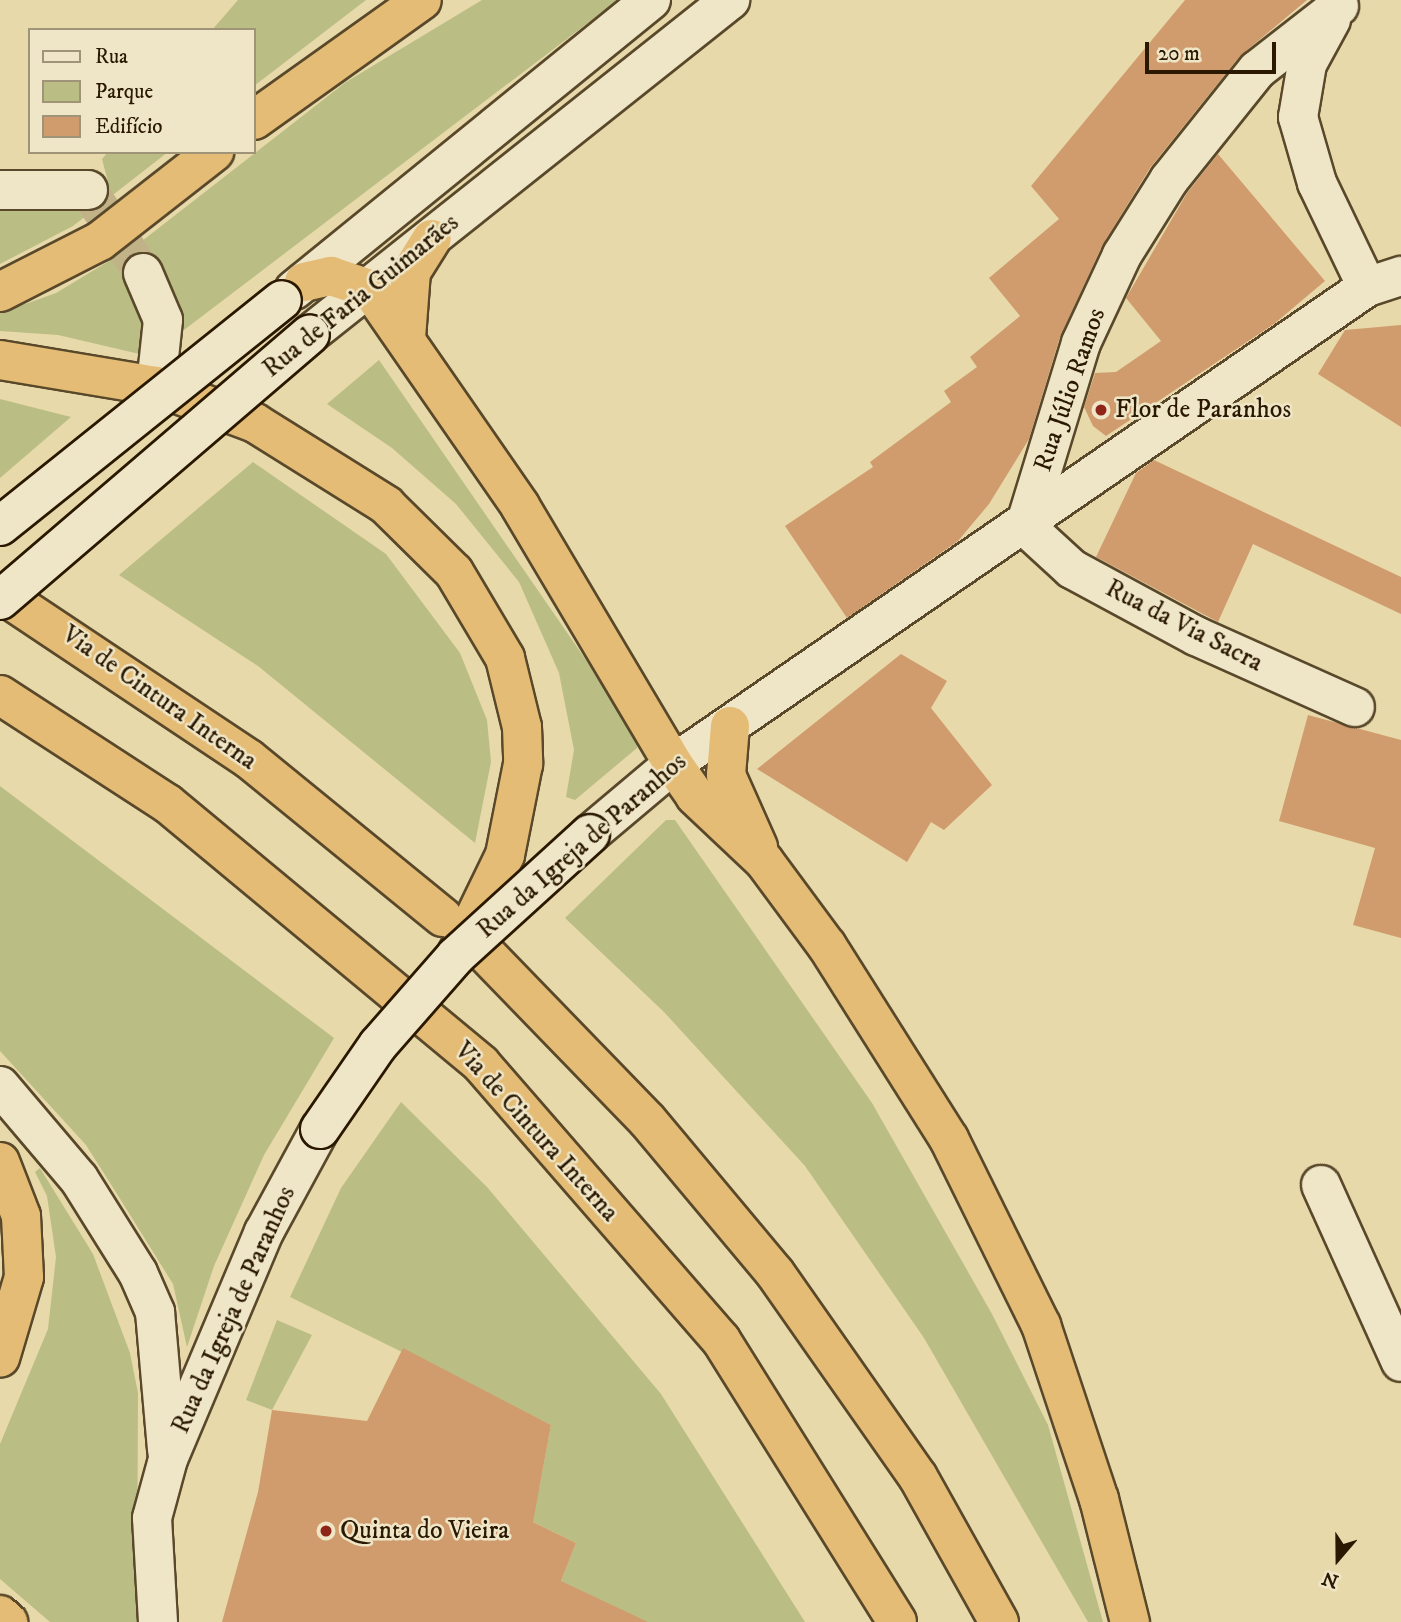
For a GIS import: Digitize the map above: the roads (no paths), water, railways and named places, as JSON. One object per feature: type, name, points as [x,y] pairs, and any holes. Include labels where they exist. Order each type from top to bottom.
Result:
[{"type":"highway","points":[[256,119],[422,0]]},
{"type":"highway","points":[[0,292],[100,241],[211,154]]},
{"type":"highway","points":[[406,338],[411,272],[432,239]]},
{"type":"highway","points":[[293,291],[331,276],[370,289],[406,338],[612,652],[673,764],[695,796],[764,861],[827,946],[949,1139],[1041,1325],[1098,1499],[1130,1622]]},
{"type":"highway","points":[[0,360],[156,386],[255,423],[340,472],[423,536],[480,607],[505,659],[522,727],[523,764],[505,855],[472,956],[655,1129],[775,1273],[918,1477],[999,1622]]},
{"type":"highway","name":"Via de Cintura Interna","points":[[0,593],[249,759],[443,917]]},
{"type":"highway","name":"Via de Cintura Interna","points":[[0,695],[168,804],[481,1064],[721,1340],[897,1622]]},
{"type":"highway","points":[[730,726],[726,775],[764,861]]},
{"type":"highway","points":[[0,1162],[21,1216],[24,1277],[0,1358]]},
{"type":"highway","points":[[0,1615],[8,1622]]},
{"type":"main road","name":"Rua de Faria Guimarães","points":[[0,526],[650,0]]},
{"type":"main road","name":"Rua de Faria Guimarães","points":[[0,600],[310,334],[370,289],[730,0]]},
{"type":"main road","points":[[1341,3],[1307,64],[1298,117],[1317,183],[1384,281]]},
{"type":"main road","name":"Rua Júlio Ramos","points":[[1025,526],[1081,343],[1122,255],[1169,180],[1258,70],[1341,3]]},
{"type":"main road","points":[[0,190],[88,190]]},
{"type":"main road","points":[[144,273],[163,320],[156,386]]},
{"type":"main road","name":"Rua da Igreja de Paranhos","points":[[158,1622],[152,1518],[168,1459],[264,1232],[320,1129],[378,1045],[472,956],[590,834],[673,764],[1384,281]]},
{"type":"main road","name":"Rua da Via Sacra","points":[[1025,526],[1072,569],[1196,636],[1355,707]]},
{"type":"main road","points":[[0,1086],[79,1179],[138,1273],[155,1312],[168,1459]]},
{"type":"main road","points":[[1321,1185],[1401,1362]]},
{"type":"tunnel","points":[[88,190],[143,273]]},
{"type":"place","name":"Flor de Paranhos","points":[[1101,410]]},
{"type":"place","name":"Quinta do Vieira","points":[[326,1531]]}]
